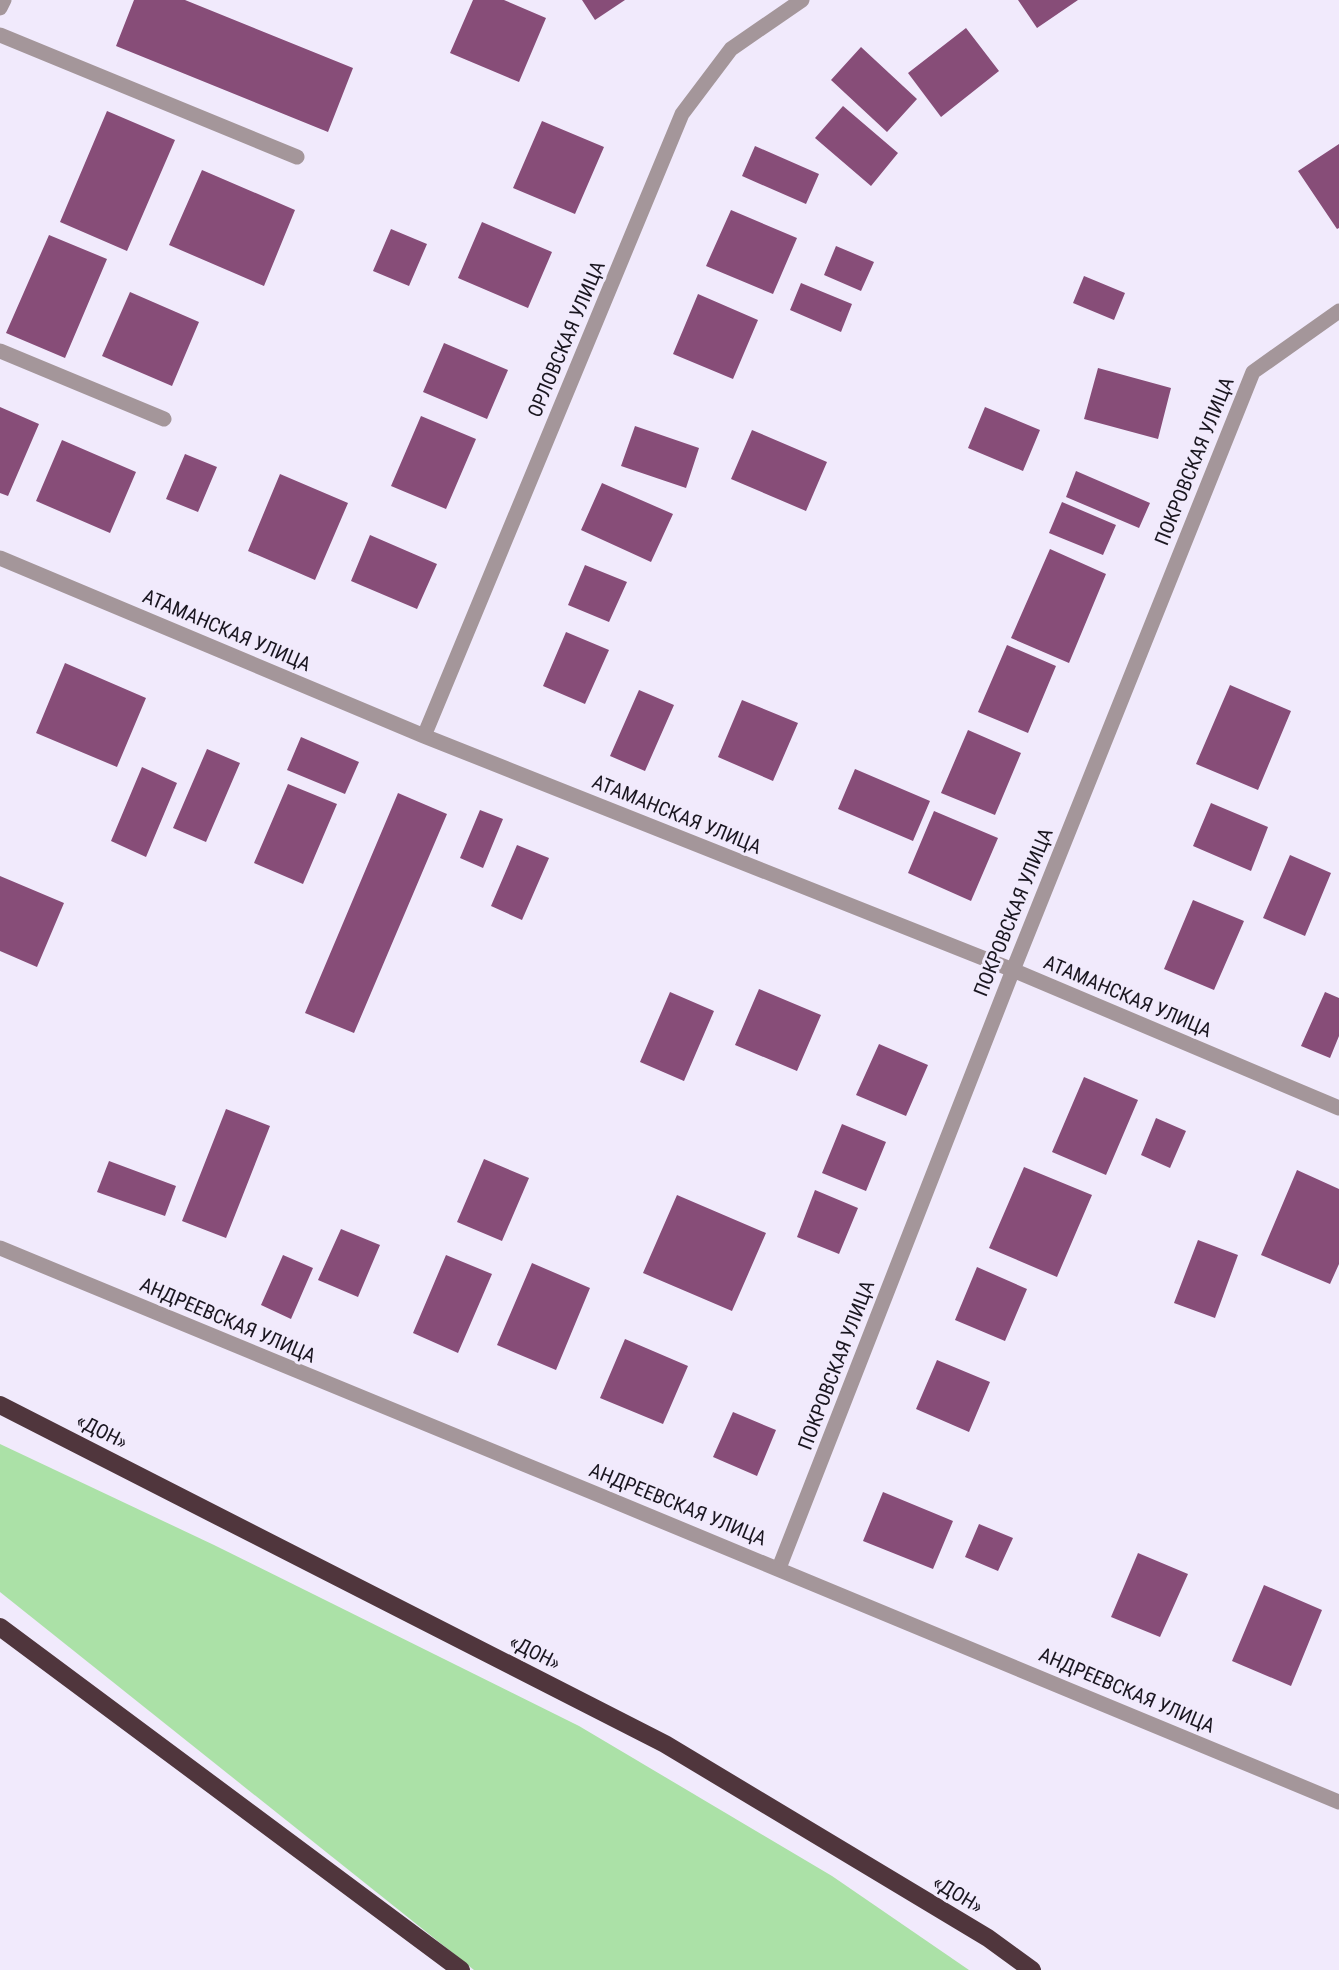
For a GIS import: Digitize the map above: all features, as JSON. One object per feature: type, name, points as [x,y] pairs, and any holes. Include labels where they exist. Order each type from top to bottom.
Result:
[{"type":"highway","name":"«ДОН»","points":[[0,1405],[665,1744],[987,1938],[1032,1970]]},
{"type":"highway","points":[[0,1627],[461,1970]]},
{"type":"street","points":[[0,8],[4,0]]},
{"type":"street","name":"ОРЛОВСКАЯ УЛИЦА","points":[[424,736],[682,114],[731,49],[802,0]]},
{"type":"street","points":[[0,35],[297,157]]},
{"type":"street","name":"ПОКРОВСКАЯ УЛИЦА","points":[[779,1568],[1012,970],[1252,372],[1339,311]]},
{"type":"street","points":[[0,351],[164,419]]},
{"type":"street","name":"АТАМАНСКАЯ УЛИЦА","points":[[0,558],[424,736],[1012,970],[1339,1108]]},
{"type":"street","name":"АНДРЕЕВСКАЯ УЛИЦА","points":[[0,1248],[486,1450],[779,1568],[1339,1802]]},
{"type":"green space","points":[[0,1444],[214,1545],[579,1726],[832,1876],[969,1970],[474,1970],[0,1592]]},
{"type":"building","points":[[134,0],[185,0],[353,68],[328,132],[116,46]]},
{"type":"building","points":[[473,0],[504,0],[546,18],[519,82],[450,53]]},
{"type":"building","points":[[582,0],[625,0],[595,20]]},
{"type":"building","points":[[1018,0],[1078,0],[1037,28]]},
{"type":"building","points":[[966,28],[999,71],[941,117],[908,73]]},
{"type":"building","points":[[861,47],[917,99],[887,132],[831,80]]},
{"type":"building","points":[[843,106],[898,153],[871,186],[815,138]]},
{"type":"building","points":[[107,111],[175,140],[127,251],[60,222]]},
{"type":"building","points":[[542,121],[604,147],[575,214],[513,188]]},
{"type":"building","points":[[1339,144],[1339,228],[1337,229],[1298,171]]},
{"type":"building","points":[[755,146],[819,174],[806,204],[742,176]]},
{"type":"building","points":[[202,170],[295,210],[264,286],[169,245]]},
{"type":"building","points":[[731,210],[797,238],[773,294],[706,266]]},
{"type":"building","points":[[482,222],[552,252],[528,308],[458,278]]},
{"type":"building","points":[[391,229],[427,244],[409,286],[373,271]]},
{"type":"building","points":[[49,235],[107,259],[65,358],[6,333]]},
{"type":"building","points":[[836,246],[874,262],[861,291],[824,275]]},
{"type":"building","points":[[1084,276],[1125,293],[1114,320],[1073,303]]},
{"type":"building","points":[[801,283],[852,304],[841,332],[790,310]]},
{"type":"building","points":[[130,292],[199,322],[172,386],[102,356]]},
{"type":"building","points":[[698,294],[758,320],[733,379],[673,354]]},
{"type":"building","points":[[444,343],[508,370],[487,419],[423,392]]},
{"type":"building","points":[[1098,368],[1171,388],[1158,439],[1084,419]]},
{"type":"building","points":[[0,407],[39,424],[8,496],[0,493]]},
{"type":"building","points":[[985,407],[1040,430],[1023,471],[968,448]]},
{"type":"building","points":[[421,416],[476,439],[446,509],[391,486]]},
{"type":"building","points":[[635,426],[699,448],[686,488],[621,466]]},
{"type":"building","points":[[752,430],[827,462],[806,511],[731,479]]},
{"type":"building","points":[[62,440],[136,472],[110,533],[36,501]]},
{"type":"building","points":[[185,454],[217,467],[198,512],[166,499]]},
{"type":"building","points":[[1076,471],[1150,503],[1139,528],[1066,497]]},
{"type":"building","points":[[280,474],[348,503],[315,580],[248,551]]},
{"type":"building","points":[[602,483],[673,514],[651,562],[581,530]]},
{"type":"building","points":[[1062,502],[1116,525],[1103,555],[1049,533]]},
{"type":"building","points":[[370,535],[437,564],[417,609],[351,581]]},
{"type":"building","points":[[1050,549],[1106,574],[1069,663],[1011,638]]},
{"type":"building","points":[[585,565],[627,582],[609,622],[568,605]]},
{"type":"building","points":[[566,632],[609,650],[585,704],[543,686]]},
{"type":"building","points":[[1007,645],[1056,666],[1028,733],[978,712]]},
{"type":"building","points":[[65,663],[146,698],[117,767],[36,733]]},
{"type":"building","points":[[1230,685],[1291,711],[1258,790],[1196,764]]},
{"type":"building","points":[[639,690],[674,705],[645,771],[610,756]]},
{"type":"building","points":[[742,700],[798,723],[773,781],[718,757]]},
{"type":"building","points":[[968,730],[1021,753],[995,815],[941,793]]},
{"type":"building","points":[[301,737],[359,762],[345,794],[287,770]]},
{"type":"building","points":[[207,749],[240,763],[206,842],[173,828]]},
{"type":"building","points":[[142,767],[177,783],[146,857],[111,841]]},
{"type":"building","points":[[855,769],[930,801],[913,841],[838,809]]},
{"type":"building","points":[[288,784],[337,804],[303,884],[254,863]]},
{"type":"building","points":[[398,793],[447,814],[354,1033],[305,1013]]},
{"type":"building","points":[[1211,803],[1268,827],[1251,871],[1193,846]]},
{"type":"building","points":[[480,810],[503,819],[483,868],[460,858]]},
{"type":"building","points":[[934,811],[998,838],[971,901],[908,873]]},
{"type":"building","points":[[517,845],[549,858],[522,920],[491,906]]},
{"type":"building","points":[[1290,855],[1331,873],[1305,936],[1263,918]]},
{"type":"building","points":[[0,876],[64,903],[37,967],[0,951]]},
{"type":"building","points":[[1193,900],[1244,921],[1214,990],[1164,969]]},
{"type":"building","points":[[759,989],[821,1015],[797,1071],[735,1045]]},
{"type":"building","points":[[670,992],[714,1011],[684,1081],[640,1062]]},
{"type":"building","points":[[1325,992],[1339,998],[1339,1036],[1330,1058],[1301,1046]]},
{"type":"building","points":[[879,1044],[928,1065],[906,1116],[856,1095]]},
{"type":"building","points":[[1084,1077],[1138,1100],[1106,1175],[1052,1152]]},
{"type":"building","points":[[226,1109],[270,1126],[226,1238],[182,1221]]},
{"type":"building","points":[[1156,1118],[1186,1131],[1170,1168],[1141,1155]]},
{"type":"building","points":[[842,1124],[886,1142],[866,1191],[822,1173]]},
{"type":"building","points":[[484,1159],[529,1178],[502,1241],[457,1222]]},
{"type":"building","points":[[109,1161],[176,1186],[165,1216],[97,1192]]},
{"type":"building","points":[[1024,1167],[1092,1195],[1057,1277],[989,1248]]},
{"type":"building","points":[[1297,1170],[1339,1189],[1339,1264],[1330,1284],[1261,1255]]},
{"type":"building","points":[[815,1190],[858,1208],[839,1254],[797,1237]]},
{"type":"building","points":[[677,1195],[766,1233],[732,1311],[643,1273]]},
{"type":"building","points":[[341,1229],[380,1245],[358,1297],[318,1280]]},
{"type":"building","points":[[1198,1240],[1238,1255],[1215,1318],[1174,1303]]},
{"type":"building","points":[[283,1255],[313,1268],[291,1319],[261,1305]]},
{"type":"building","points":[[446,1255],[492,1274],[458,1353],[413,1333]]},
{"type":"building","points":[[532,1263],[590,1288],[556,1370],[497,1345]]},
{"type":"building","points":[[977,1267],[1027,1289],[1005,1341],[955,1320]]},
{"type":"building","points":[[625,1339],[688,1366],[663,1424],[600,1398]]},
{"type":"building","points":[[937,1360],[990,1382],[969,1432],[916,1409]]},
{"type":"building","points":[[733,1412],[776,1430],[757,1476],[713,1457]]},
{"type":"building","points":[[883,1492],[953,1521],[933,1569],[863,1541]]},
{"type":"building","points":[[979,1524],[1013,1538],[998,1571],[965,1557]]},
{"type":"building","points":[[1138,1553],[1188,1574],[1160,1637],[1111,1617]]},
{"type":"building","points":[[1264,1585],[1322,1610],[1291,1686],[1232,1661]]}]
